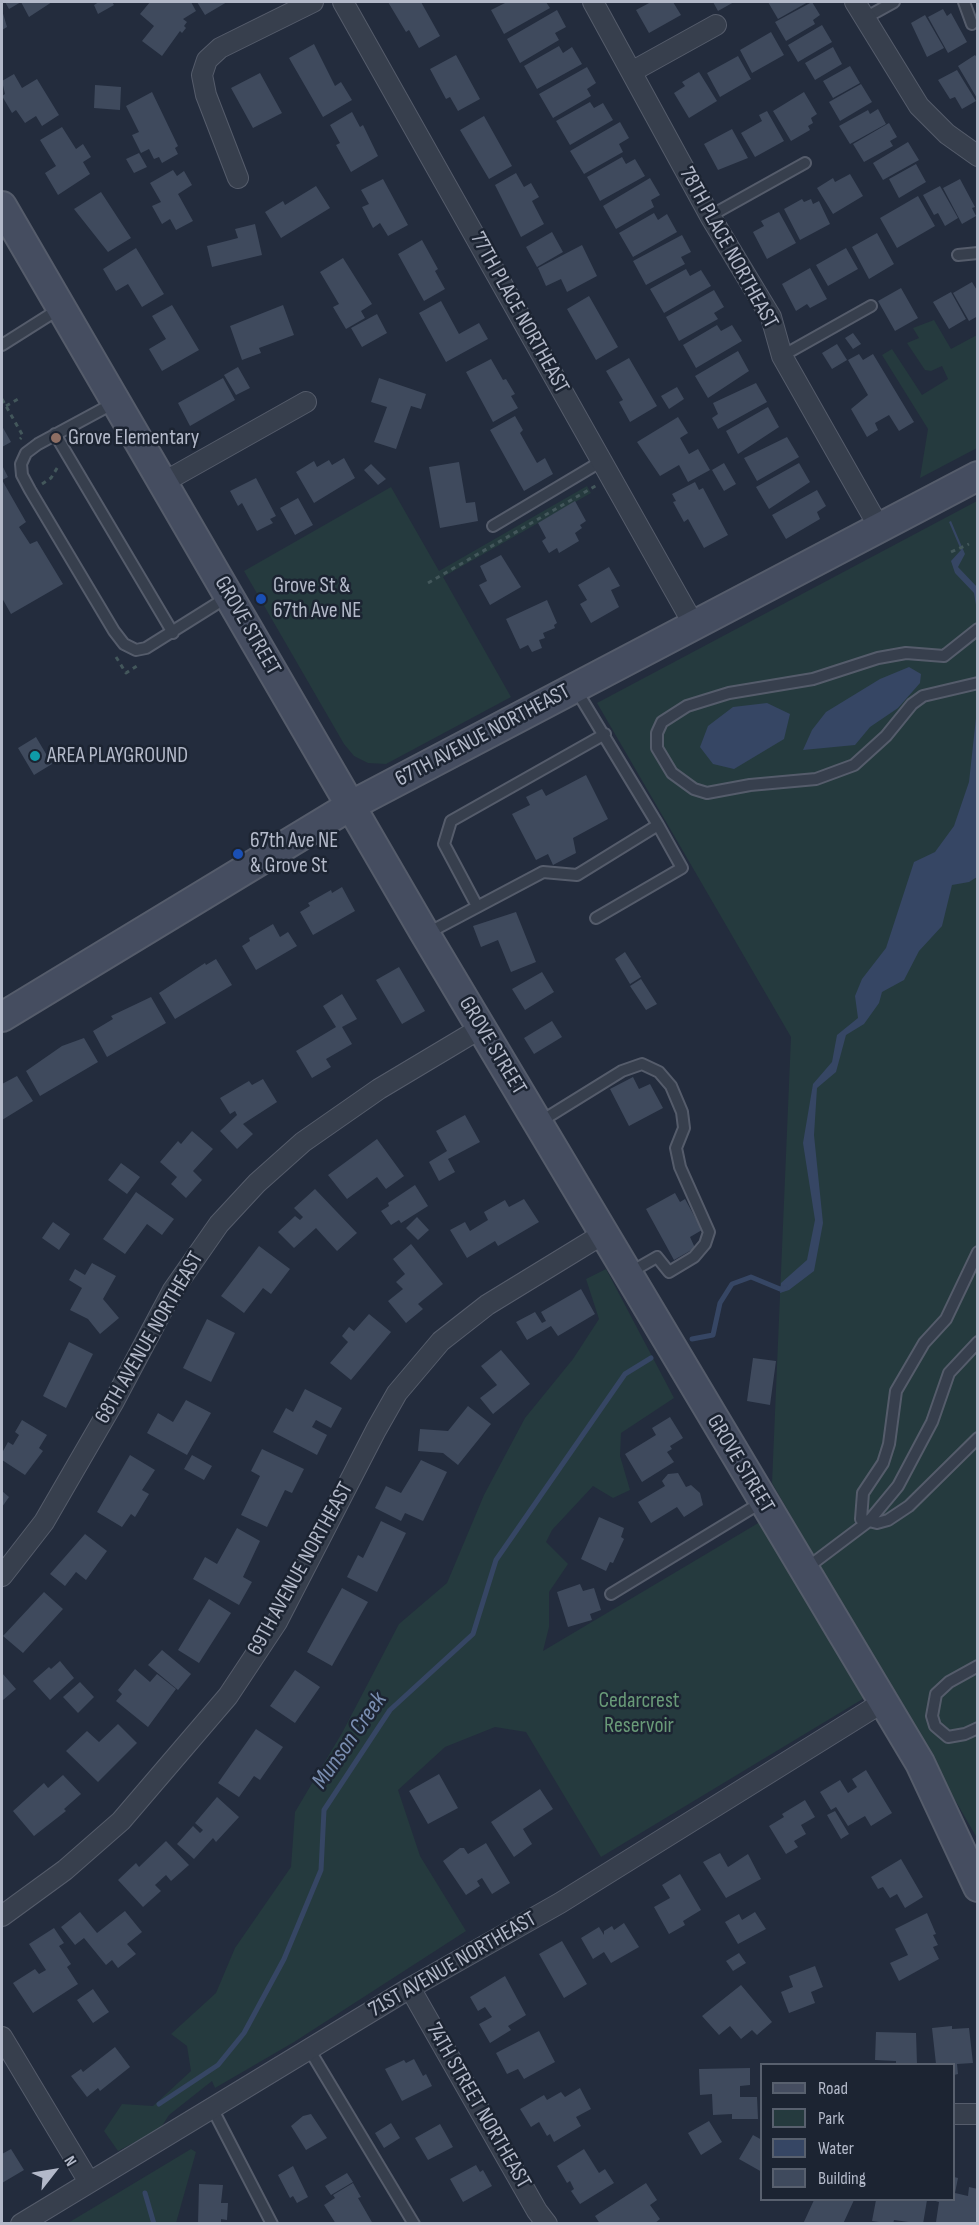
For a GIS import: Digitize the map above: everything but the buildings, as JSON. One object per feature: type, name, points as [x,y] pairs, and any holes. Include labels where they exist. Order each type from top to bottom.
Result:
[{"type":"street","points":[[238,178],[206,95],[202,75],[207,60],[220,48],[314,2]]},
{"type":"street","name":"77TH PLACE NORTHEAST","points":[[343,2],[694,625]]},
{"type":"street","name":"78TH PLACE NORTHEAST","points":[[593,2],[633,71],[710,216],[771,317],[782,356],[879,527]]},
{"type":"street","points":[[860,10],[919,106],[947,134],[978,156]]},
{"type":"street","points":[[633,71],[716,25]]},
{"type":"street","name":"GROVE STREET","points":[[2,206],[537,1123],[920,1762],[978,1887]]},
{"type":"street","points":[[164,482],[306,402]]},
{"type":"street","name":"67TH AVENUE NORTHEAST","points":[[2,1017],[350,806],[978,476]]},
{"type":"street","name":"68TH AVENUE NORTHEAST","points":[[2,1576],[45,1522],[113,1403],[173,1290],[219,1224],[257,1183],[303,1142],[379,1089],[481,1028]]},
{"type":"street","name":"69TH AVENUE NORTHEAST","points":[[2,1916],[65,1870],[121,1821],[228,1696],[277,1622],[397,1393],[441,1341],[487,1305],[603,1234]]},
{"type":"street","name":"71ST AVENUE NORTHEAST","points":[[21,2223],[410,1988],[568,1898],[883,1702]]},
{"type":"street","name":"74TH STREET NORTHEAST","points":[[410,1988],[537,2211],[548,2223]]},
{"type":"street","points":[[2,2037],[89,2182]]},
{"type":"street","points":[[955,2114],[978,2114]]},
{"type":"lane","points":[[860,10],[894,2]]},
{"type":"lane","points":[[964,2],[972,24]]},
{"type":"lane","points":[[710,216],[805,163]]},
{"type":"lane","points":[[958,255],[978,253]]},
{"type":"lane","points":[[782,356],[871,306]]},
{"type":"lane","points":[[2,345],[62,307]]},
{"type":"lane","points":[[117,401],[55,434],[26,453],[21,464],[22,475],[30,490],[124,644],[136,650],[146,648],[230,596]]},
{"type":"lane","points":[[55,434],[173,633]]},
{"type":"lane","points":[[493,526],[607,469]]},
{"type":"lane","points":[[978,629],[944,656],[906,653],[878,658],[813,679],[729,693],[687,706],[662,722],[657,733],[657,748],[672,773],[694,789],[707,793],[750,785],[816,779],[854,765],[886,736],[912,704],[923,696],[978,683]]},
{"type":"lane","points":[[575,687],[605,734],[682,868],[596,918]]},
{"type":"lane","points":[[477,906],[444,844],[451,821],[605,734]]},
{"type":"lane","points":[[426,934],[543,872],[577,875],[658,825]]},
{"type":"lane","points":[[537,1123],[622,1071],[642,1064],[658,1072],[671,1086],[682,1112],[684,1128],[676,1148],[680,1167],[709,1232],[705,1244],[694,1257],[669,1272],[657,1257],[627,1275]]},
{"type":"lane","points":[[978,1252],[946,1319],[924,1342],[896,1391],[883,1463],[863,1493],[861,1519],[877,1523],[888,1520],[909,1506],[978,1438]]},
{"type":"lane","points":[[804,1570],[869,1521],[898,1486],[932,1422],[950,1373],[978,1342]]},
{"type":"lane","points":[[611,1594],[763,1501]]},
{"type":"lane","points":[[978,1665],[949,1682],[936,1694],[932,1716],[935,1726],[948,1737],[965,1734],[978,1728]]},
{"type":"lane","points":[[309,2049],[414,2223]]},
{"type":"lane","points":[[212,2108],[272,2223]]},
{"type":"path","points":[[6,406],[18,399]]},
{"type":"path","points":[[30,490],[51,478],[66,454]]},
{"type":"path","points":[[428,583],[607,469]]},
{"type":"path","points":[[951,552],[969,544]]},
{"type":"green space","points":[[934,320],[951,349],[977,335],[977,448],[920,478],[928,429],[882,355],[892,349],[922,395],[948,379],[942,366],[931,371],[925,370],[907,343],[919,338],[913,328]]},
{"type":"green space","points":[[587,486],[591,493],[443,577],[511,697],[386,764],[368,763],[354,756],[344,744],[244,571],[391,487],[439,571]]},
{"type":"green space","points":[[977,501],[977,1838],[772,1483],[791,1037],[597,703]]},
{"type":"green space","name":"Cedarcrest Reservoir","points":[[606,1269],[674,1398],[621,1433],[620,1456],[630,1490],[613,1498],[593,1486],[552,1530],[546,1542],[568,1564],[549,1592],[549,1627],[543,1651],[760,1522],[866,1697],[601,1857],[526,1732],[495,1727],[445,1747],[398,1790],[420,1856],[466,1931],[294,2042],[215,2088],[212,2081],[169,2115],[160,2129],[118,2151],[104,2131],[122,2104],[153,2106],[191,2071],[187,2046],[171,2034],[216,1993],[235,1948],[291,1867],[295,1812],[342,1733],[399,1624],[447,1583],[484,1495],[525,1418],[573,1359],[599,1319],[586,1279]]},
{"type":"green space","points":[[191,2149],[196,2152],[176,2223],[68,2223]]},
{"type":"water","points":[[951,521],[965,554],[958,567],[977,587],[977,611],[974,593],[955,573],[951,561],[961,550],[949,522]]},
{"type":"water","points":[[909,667],[921,674],[920,683],[898,708],[870,727],[855,745],[803,750],[812,730],[826,712],[880,679]]},
{"type":"water","points":[[767,703],[790,714],[784,739],[734,769],[713,764],[700,747],[708,726],[733,707]]},
{"type":"water","points":[[977,709],[977,877],[969,882],[952,885],[942,926],[919,951],[904,980],[882,992],[879,1003],[864,1024],[846,1035],[836,1072],[817,1088],[814,1135],[823,1223],[814,1271],[789,1290],[780,1293],[781,1283],[807,1260],[815,1220],[803,1143],[813,1084],[832,1062],[837,1035],[858,1018],[855,996],[862,979],[886,948],[914,862],[935,852],[954,826],[969,782]]},
{"type":"waterway","name":"Munson Creek","points":[[692,1339],[713,1335],[720,1303],[732,1284],[751,1277],[780,1289],[785,1288]]},
{"type":"waterway","name":"Munson Creek","points":[[159,2104],[218,2065],[244,2033],[284,1959],[321,1870],[324,1810],[390,1710],[473,1634],[496,1560],[625,1374],[651,1358]]},
{"type":"waterway","name":"Munson Creek","points":[[145,2193],[154,2224]]},
{"type":"place","name":"Grove Elementary","points":[[56,438]]},
{"type":"place","name":"Grove St & 67th Ave NE","points":[[261,599]]},
{"type":"place","name":"AREA PLAYGROUND","points":[[35,756]]},
{"type":"place","name":"67th Ave NE & Grove St","points":[[238,854]]}]
